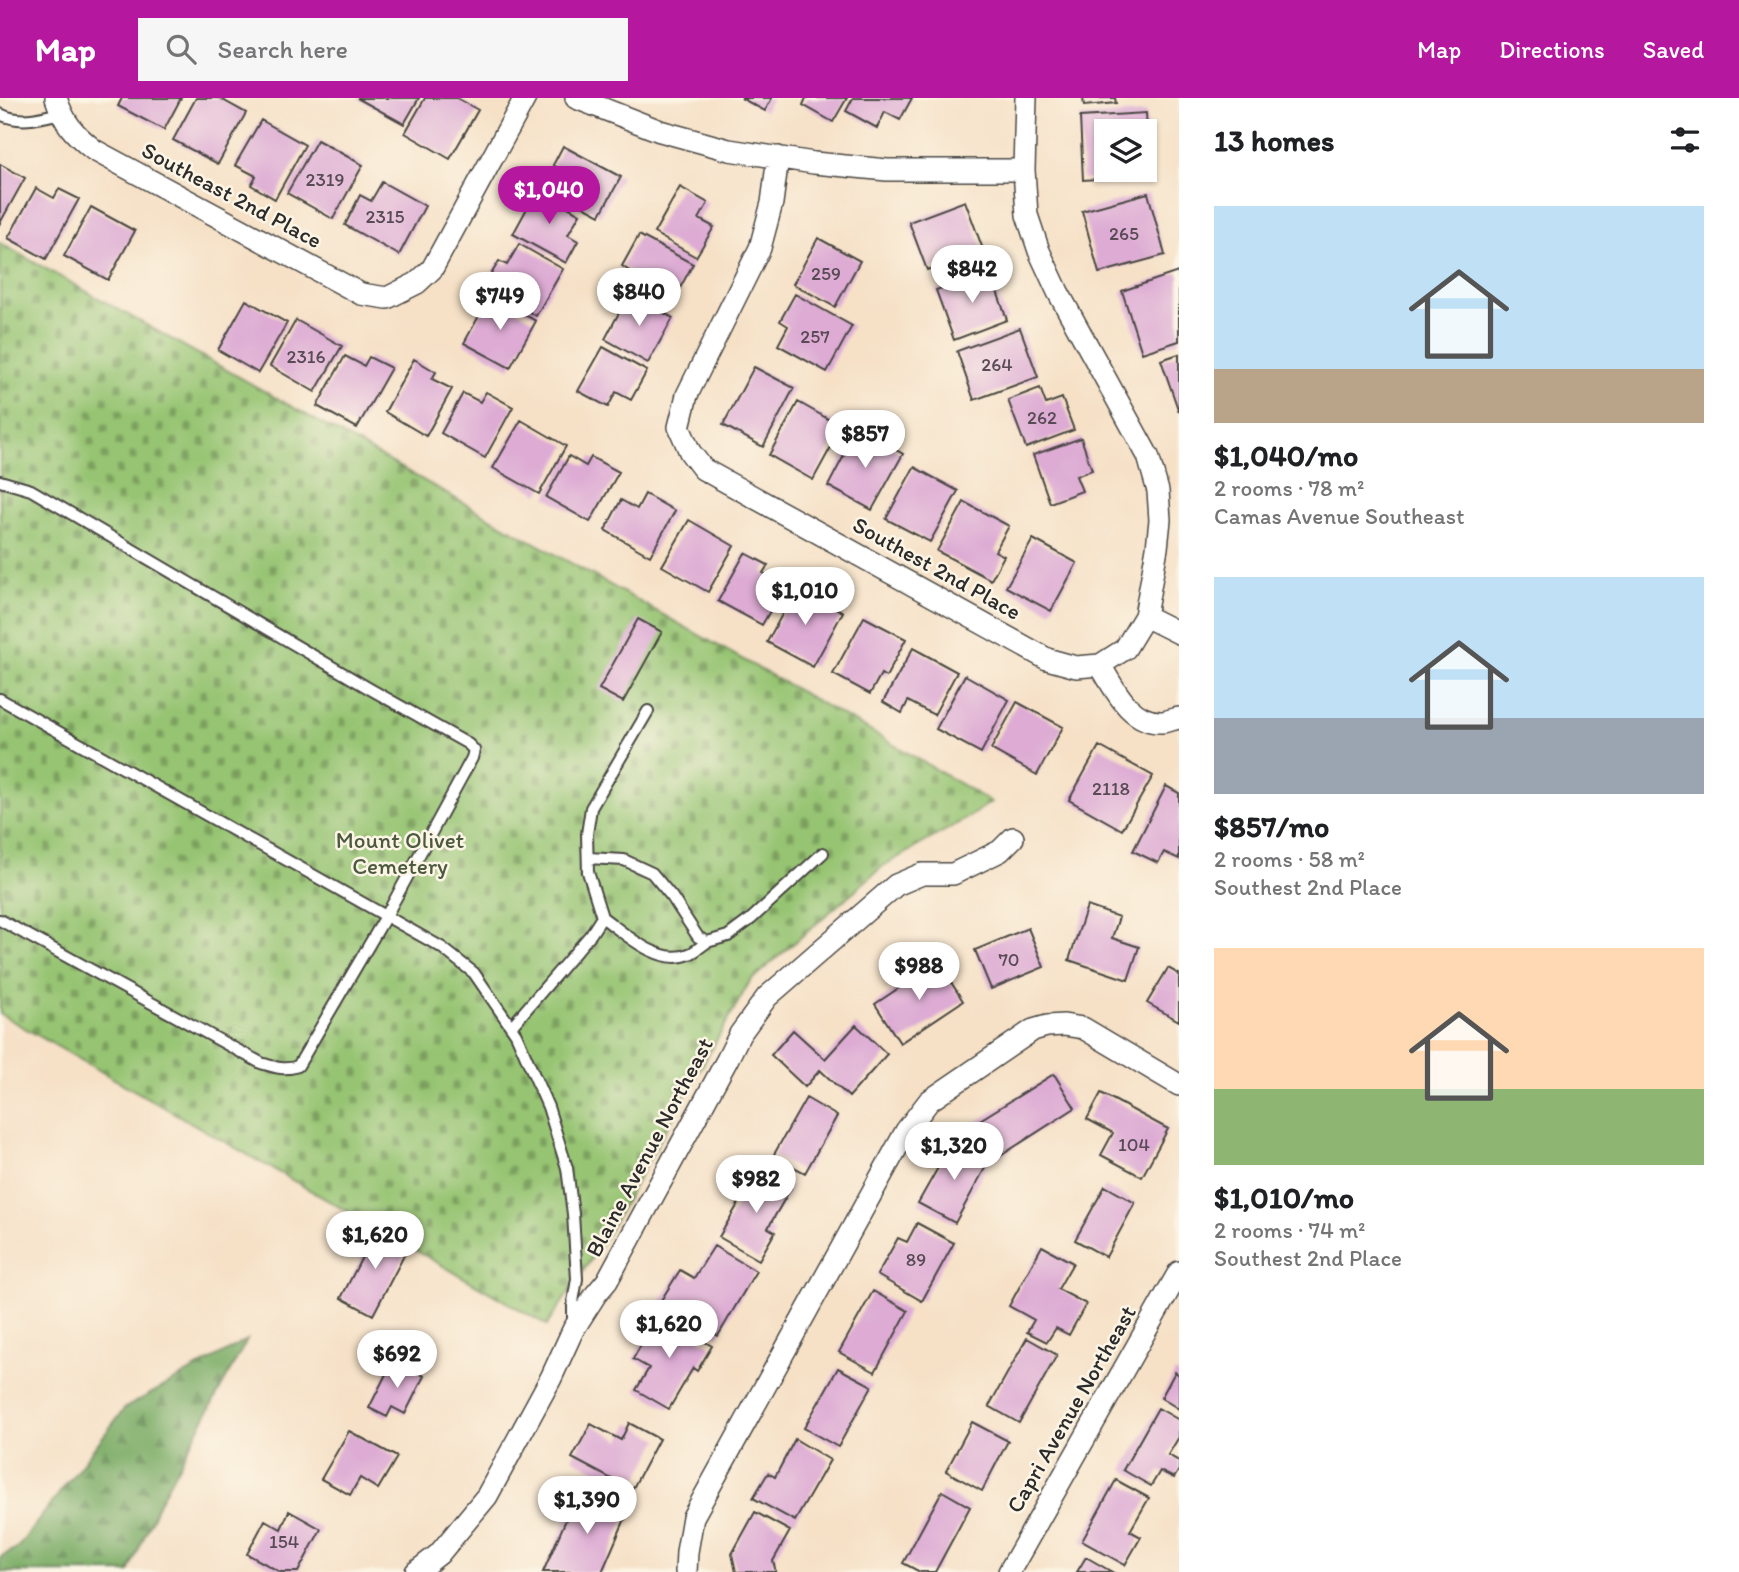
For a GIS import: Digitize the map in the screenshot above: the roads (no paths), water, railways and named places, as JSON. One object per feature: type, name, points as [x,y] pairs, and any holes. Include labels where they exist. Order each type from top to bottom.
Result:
[{"type":"street","name":"Southeast 2nd Place","points":[[58,105],[75,135],[94,150],[361,294],[387,298],[417,283],[432,269],[525,98]]},
{"type":"street","points":[[576,98],[660,131],[729,150],[814,163],[887,170],[1024,170]]},
{"type":"street","points":[[1026,98],[1024,170],[1027,215],[1039,251],[1058,292],[1148,456],[1158,491],[1160,520],[1145,616],[1125,649],[1100,665],[1137,717],[1161,722],[1179,718]]},
{"type":"street","name":"Southest 2nd Place","points":[[778,157],[772,203],[760,248],[687,395],[680,427],[690,452],[703,469],[1047,659],[1076,667],[1100,665]]},
{"type":"street","points":[[1145,616],[1179,633]]},
{"type":"street","name":"Blaine Avenue Northeast","points":[[416,1572],[439,1554],[487,1496],[551,1378],[573,1330],[607,1281],[740,1034],[767,997],[895,885],[922,874],[953,874],[1000,851],[1013,838]]},
{"type":"street","points":[[686,1572],[694,1517],[906,1131],[929,1101],[1033,1031],[1047,1026],[1083,1028],[1179,1085]]},
{"type":"street","name":"Capri Avenue Northeast","points":[[1009,1572],[1179,1272]]},
{"type":"lane","points":[[0,114],[8,118],[34,120],[58,105]]},
{"type":"lane","points":[[0,481],[32,490],[468,744],[474,750],[386,916],[298,1066],[281,1069],[261,1063],[0,920]]},
{"type":"lane","points":[[0,699],[441,947],[474,973],[516,1034],[548,1107],[567,1168],[577,1279],[573,1302],[573,1330]]},
{"type":"lane","points":[[648,711],[591,808],[587,834],[588,872],[602,917],[643,947],[670,958],[688,955],[707,942],[728,936],[751,919],[823,853]]},
{"type":"lane","points":[[588,858],[624,860],[652,873],[672,897],[698,937],[707,942]]},
{"type":"lane","points":[[511,1027],[591,934],[602,917]]},
{"type":"park label","name":"Mount Olivet Cemetery","points":[[400,853]]}]
